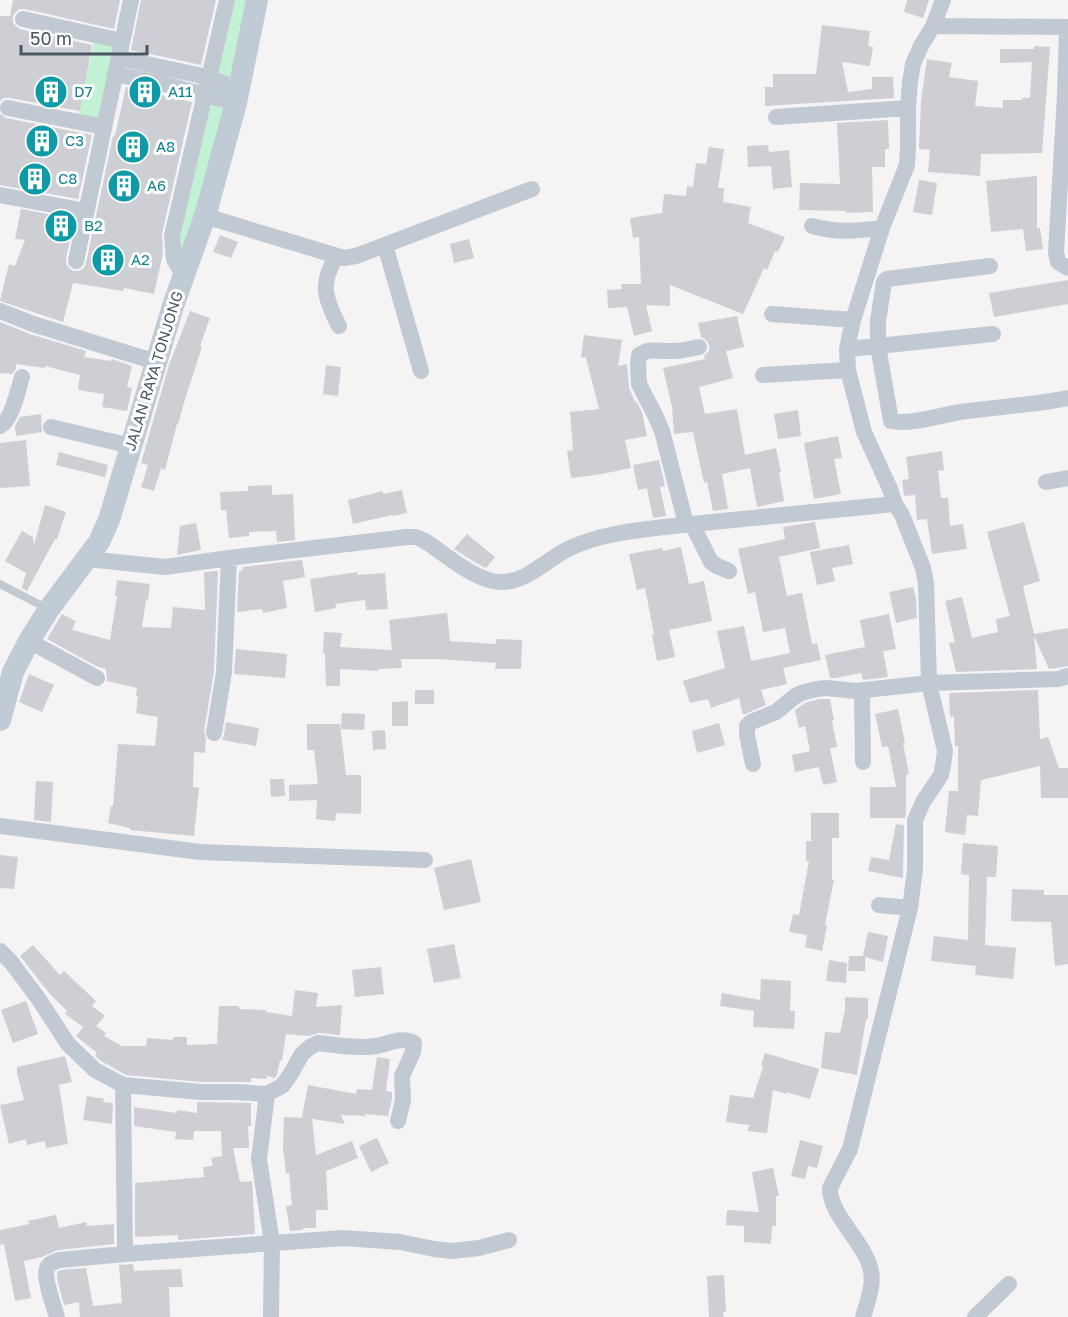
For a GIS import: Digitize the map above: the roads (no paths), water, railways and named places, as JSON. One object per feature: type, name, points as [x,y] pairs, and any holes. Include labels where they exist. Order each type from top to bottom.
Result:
[{"type":"main road","name":"JALAN RAYA TONJONG","points":[[0,720],[14,672],[29,640],[48,609],[99,542],[109,520],[183,275],[205,216],[237,95],[257,0]]},
{"type":"street","points":[[76,261],[131,0]]},
{"type":"street","points":[[183,275],[174,259],[172,236],[227,0]]},
{"type":"street","points":[[863,1317],[872,1282],[872,1272],[862,1250],[833,1205],[830,1188],[850,1149],[910,908],[915,870],[915,820],[923,801],[940,775],[945,752],[929,683],[926,583],[923,568],[902,515],[864,432],[848,370],[847,349],[853,320],[882,228],[907,165],[908,108],[913,64],[933,26],[943,0]]},
{"type":"street","points":[[23,19],[119,58],[198,75],[206,87],[237,95]]},
{"type":"street","points":[[933,26],[1068,27],[1064,187],[1056,252],[1058,262],[1068,268]]},
{"type":"street","points":[[8,108],[104,127]]},
{"type":"street","points":[[776,117],[908,108]]},
{"type":"street","points":[[205,216],[350,258],[532,189]]},
{"type":"street","points":[[0,195],[86,211]]},
{"type":"street","points":[[812,226],[841,232],[882,228]]},
{"type":"street","points":[[385,245],[421,370]]},
{"type":"street","points":[[338,256],[331,266],[325,287],[328,304],[339,326]]},
{"type":"street","points":[[990,266],[887,279],[884,282],[878,321],[878,346],[891,421],[916,420],[1068,398]]},
{"type":"street","points":[[0,312],[156,362]]},
{"type":"street","points":[[772,314],[853,320]]},
{"type":"street","points":[[847,349],[993,334]]},
{"type":"street","points":[[699,347],[682,351],[649,350],[639,355],[639,384],[662,431],[689,524],[711,562],[729,571]]},
{"type":"street","points":[[763,375],[848,370]]},
{"type":"street","points":[[0,426],[5,423],[13,407],[22,377]]},
{"type":"street","points":[[51,427],[131,446]]},
{"type":"street","points":[[1046,482],[1068,478]]},
{"type":"street","points":[[87,559],[165,567],[416,537],[425,540],[475,575],[486,580],[513,581],[524,577],[568,549],[616,534],[689,524],[895,504]]},
{"type":"street","points":[[214,733],[224,672],[229,558]]},
{"type":"street","points":[[29,640],[97,678]]},
{"type":"street","points":[[753,764],[747,726],[751,722],[776,712],[794,697],[809,690],[826,688],[856,691],[929,683],[1058,679],[1068,676]]},
{"type":"street","points":[[862,690],[863,762]]},
{"type":"street","points":[[0,826],[200,852],[425,860]]},
{"type":"street","points":[[879,905],[910,908]]},
{"type":"street","points":[[0,951],[38,998],[68,1044],[94,1070],[123,1085],[201,1092],[267,1094],[282,1086],[302,1054],[318,1043],[374,1047],[399,1040],[409,1040],[414,1043],[402,1076],[403,1100],[398,1121]]},
{"type":"street","points":[[123,1085],[124,1254]]},
{"type":"street","points":[[267,1094],[259,1159],[272,1244],[271,1317]]},
{"type":"street","points":[[57,1317],[46,1276],[47,1268],[59,1260],[343,1238],[400,1242],[452,1251],[479,1248],[509,1240]]},
{"type":"street","points":[[975,1317],[1009,1284]]},
{"type":"lane","points":[[0,584],[48,609]]},
{"type":"place","name":"D7","points":[[51,92]]},
{"type":"place","name":"A11","points":[[145,92]]},
{"type":"place","name":"C3","points":[[42,141]]},
{"type":"place","name":"A8","points":[[133,147]]},
{"type":"place","name":"C8","points":[[35,179]]},
{"type":"place","name":"A6","points":[[124,186]]},
{"type":"place","name":"B2","points":[[61,226]]},
{"type":"place","name":"A2","points":[[108,260]]}]
